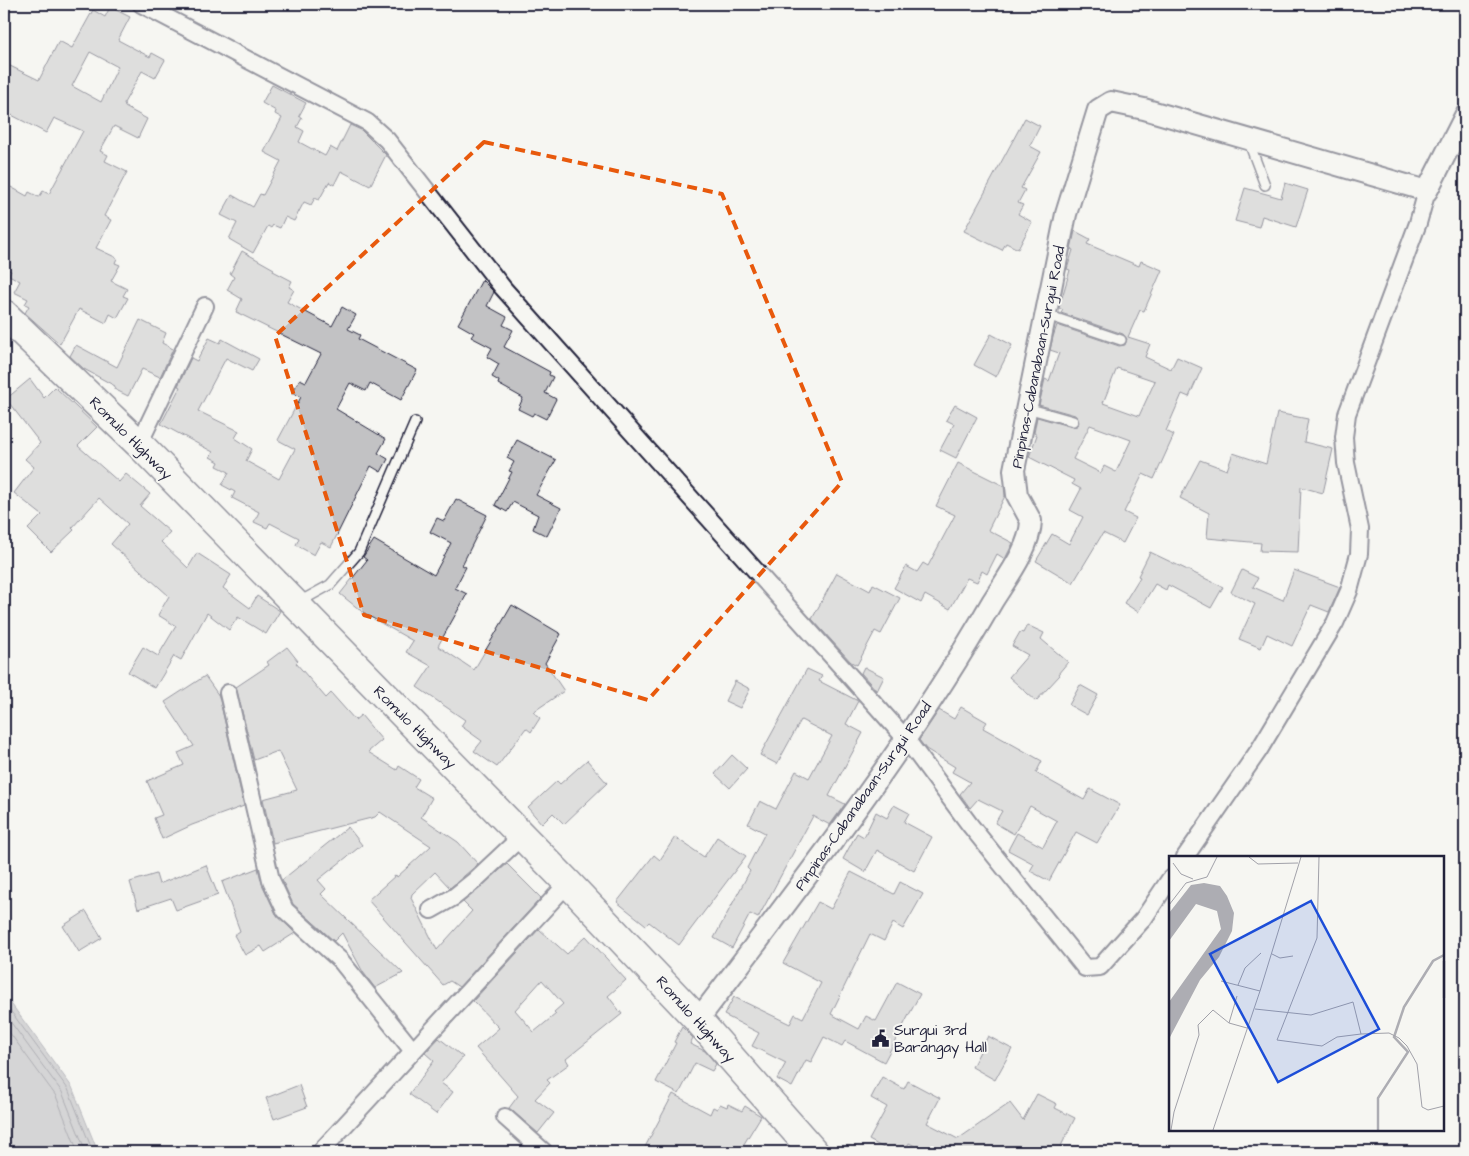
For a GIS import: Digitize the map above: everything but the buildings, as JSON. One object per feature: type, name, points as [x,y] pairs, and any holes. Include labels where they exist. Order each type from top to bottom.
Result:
[{"type":"highway","name":"Romulo Highway","points":[[4,314],[138,444],[568,883],[698,1020],[814,1152]]},
{"type":"street","points":[[141,4],[367,122],[388,140],[503,288],[906,739],[970,825],[1085,968],[1100,967],[1144,918],[1169,880]]},
{"type":"street","name":"Pinpinas-Cabanabaan-Surgui Road","points":[[698,1020],[887,768],[976,630],[1024,548],[1031,521],[1017,495],[1014,470],[1066,214],[1098,110],[1111,102],[1135,107],[1427,191]]},
{"type":"street","points":[[1186,856],[1259,750],[1287,699],[1335,623],[1349,591],[1359,554],[1360,529],[1346,462],[1344,437],[1347,414],[1418,223],[1427,191],[1465,116]]},
{"type":"street","points":[[138,444],[205,306]]},
{"type":"street","points":[[228,693],[271,880],[285,910],[341,961],[414,1051]]},
{"type":"street","points":[[431,910],[454,897],[474,881],[522,836]]},
{"type":"street","points":[[320,1152],[568,883]]},
{"type":"street","points":[[505,1117],[544,1152]]},
{"type":"lane","points":[[1248,140],[1265,185]]},
{"type":"lane","points":[[1047,315],[1121,340]]},
{"type":"lane","points":[[1027,408],[1073,421]]},
{"type":"lane","points":[[294,604],[330,585],[360,552],[415,422]]},
{"type":"highlighted area","points":[[484,142],[722,194],[842,482],[648,700],[364,615],[275,336]]},
{"type":"water","points":[[4,994],[72,1087],[98,1152],[4,1152]]},
{"type":"place","name":"Surgui 3rd Barangay Hall","points":[[880,1039]]}]
